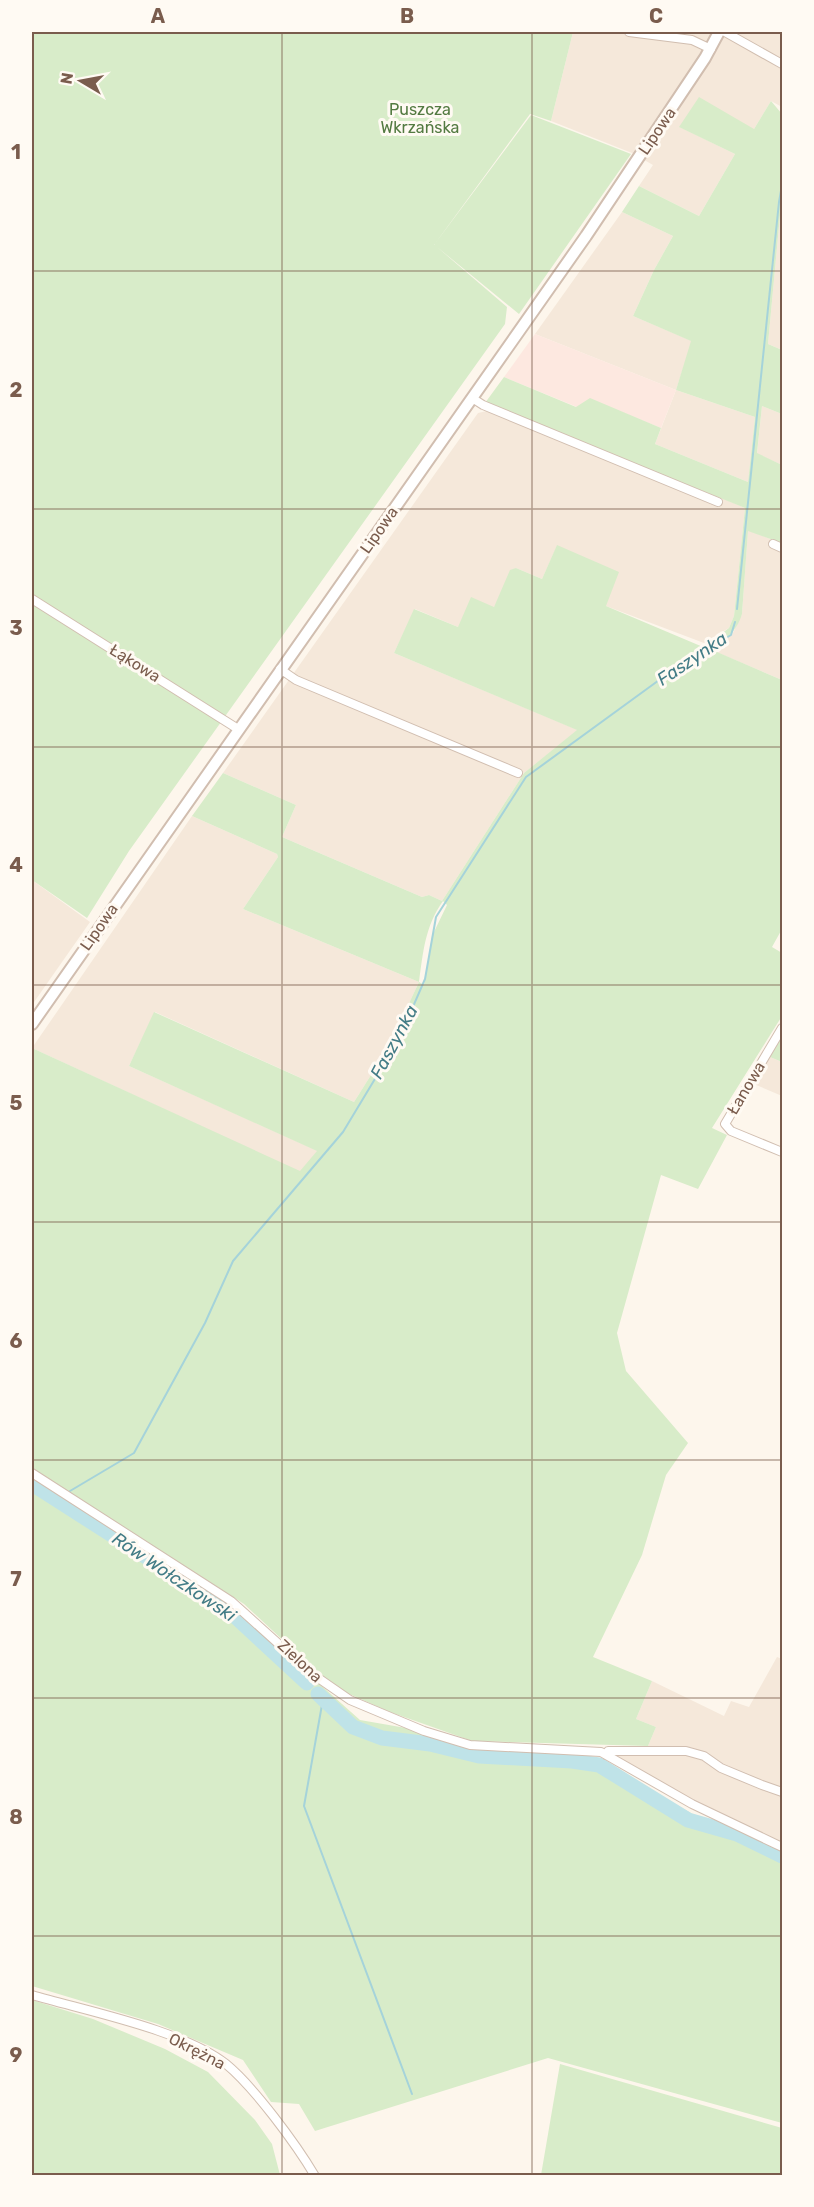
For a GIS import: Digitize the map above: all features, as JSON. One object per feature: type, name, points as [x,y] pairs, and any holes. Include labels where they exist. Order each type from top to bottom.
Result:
[{"type":"street","points":[[629,32],[692,40],[711,49]]},
{"type":"street","name":"Lipowa","points":[[32,1024],[615,194],[720,32]]},
{"type":"street","points":[[725,32],[783,64]]},
{"type":"street","points":[[472,398],[494,410],[718,501]]},
{"type":"street","points":[[773,544],[783,548]]},
{"type":"street","name":"Łąkowa","points":[[32,599],[238,729]]},
{"type":"street","points":[[280,669],[296,680],[518,773]]},
{"type":"street","name":"Łanowa","points":[[783,1028],[725,1124],[731,1131],[783,1152]]},
{"type":"street","name":"Zielona","points":[[32,1473],[231,1601],[326,1686],[350,1700],[424,1731],[470,1745],[596,1751],[692,1804],[783,1846]]},
{"type":"street","name":"Zielona","points":[[606,1755],[608,1751],[686,1751],[704,1756],[722,1768],[783,1792]]},
{"type":"street","name":"Okrężna","points":[[32,1995],[174,2036],[224,2062],[244,2081],[315,2175]]},
{"type":"shaded area","points":[[573,32],[782,32],[782,107],[771,101],[754,129],[680,127],[735,154],[699,216],[639,186],[653,165],[632,153],[551,121]]},
{"type":"shaded area","points":[[782,194],[782,350],[768,344]]},
{"type":"shaded area","points":[[622,212],[673,236],[633,316],[692,341],[676,390],[535,334]]},
{"type":"shaded area","points":[[535,334],[676,390],[661,428],[590,399],[577,407],[504,377]]},
{"type":"shaded area","points":[[676,390],[755,417],[748,482],[655,444]]},
{"type":"shaded area","points":[[762,406],[782,414],[782,465],[757,454]]},
{"type":"shaded area","points":[[487,411],[718,505],[722,498],[745,508],[734,616],[729,628],[704,643],[606,606],[557,546],[542,579],[516,568],[494,607],[458,627],[415,609],[394,653],[578,730],[524,773],[442,901],[429,895],[422,897],[282,837],[296,805],[223,773],[478,413]]},
{"type":"shaded area","points":[[748,530],[773,540],[771,547],[782,551],[782,680],[709,649],[732,635],[742,614]]},
{"type":"shaded area","points":[[192,816],[277,854],[278,857],[243,909],[419,982],[388,1048],[354,1102],[155,1012],[129,1066],[318,1151],[300,1172],[32,1048]]},
{"type":"shaded area","points":[[32,880],[90,922],[32,1005]]},
{"type":"shaded area","points":[[770,1057],[782,1062],[782,1096],[754,1084]]},
{"type":"shaded area","points":[[777,1657],[782,1659],[782,1843],[690,1798],[613,1756],[647,1755],[648,1746],[656,1727],[636,1719],[652,1681],[724,1716],[731,1701],[749,1707]]},
{"type":"green space","name":"Puszcza Wkrzańska","points":[[32,32],[573,32],[551,121],[530,114],[434,245],[531,115],[631,154],[519,314],[437,247],[507,307],[505,324],[129,851],[87,918],[32,880]]},
{"type":"green space","points":[[699,97],[754,129],[771,101],[782,114],[782,194],[768,344],[782,350],[782,414],[762,406],[757,453],[782,465],[782,543],[748,531],[742,614],[730,635],[710,649],[782,680],[782,929],[772,947],[782,953],[782,1016],[712,1128],[727,1135],[698,1189],[661,1175],[617,1333],[626,1371],[688,1443],[666,1475],[642,1555],[593,1657],[652,1681],[636,1719],[656,1727],[648,1746],[472,1741],[390,1712],[347,1693],[317,1672],[244,1604],[32,1468],[32,1048],[300,1171],[317,1151],[129,1066],[154,1012],[354,1102],[388,1048],[419,982],[243,909],[278,857],[277,854],[192,816],[223,773],[296,805],[282,837],[422,897],[429,895],[442,901],[524,773],[577,730],[394,653],[414,609],[458,627],[471,597],[494,607],[510,570],[516,568],[542,579],[557,545],[619,572],[606,606],[703,647],[729,628],[734,616],[745,508],[485,403],[504,377],[576,407],[590,398],[661,428],[655,444],[748,482],[755,417],[676,390],[691,341],[633,316],[673,236],[622,212],[639,186],[699,216],[735,154],[679,127]],"holes":[[[443,901],[447,905],[432,936],[424,985],[419,982],[429,930]]]},
{"type":"green space","points":[[782,1037],[782,1062],[770,1057]]},
{"type":"green space","points":[[32,1480],[242,1615],[360,1720],[406,1728],[468,1749],[591,1757],[707,1822],[743,1833],[782,1853],[782,2123],[548,2058],[315,2131],[299,2104],[271,2102],[243,2060],[158,2024],[32,1986]]},
{"type":"green space","points":[[32,2000],[93,2019],[165,2049],[208,2072],[255,2120],[272,2144],[280,2175],[32,2175]]},
{"type":"green space","points":[[560,2064],[782,2128],[782,2175],[541,2175]]},
{"type":"waterway","name":"Faszynka","points":[[737,609],[782,185]]},
{"type":"waterway","name":"Faszynka","points":[[70,1491],[134,1453],[205,1323],[233,1261],[343,1132],[399,1039],[425,979],[436,917],[526,777],[677,667],[731,635],[735,622]]},
{"type":"waterway","name":"Rów Wołczkowski","points":[[32,1484],[226,1608],[307,1683]]},
{"type":"waterway","name":"Rów Wołczkowski","points":[[318,1694],[353,1727],[382,1738],[430,1744],[479,1756],[572,1761],[599,1765],[688,1820],[737,1834],[782,1856]]},
{"type":"waterway","points":[[323,1699],[304,1806],[412,2094]]}]
